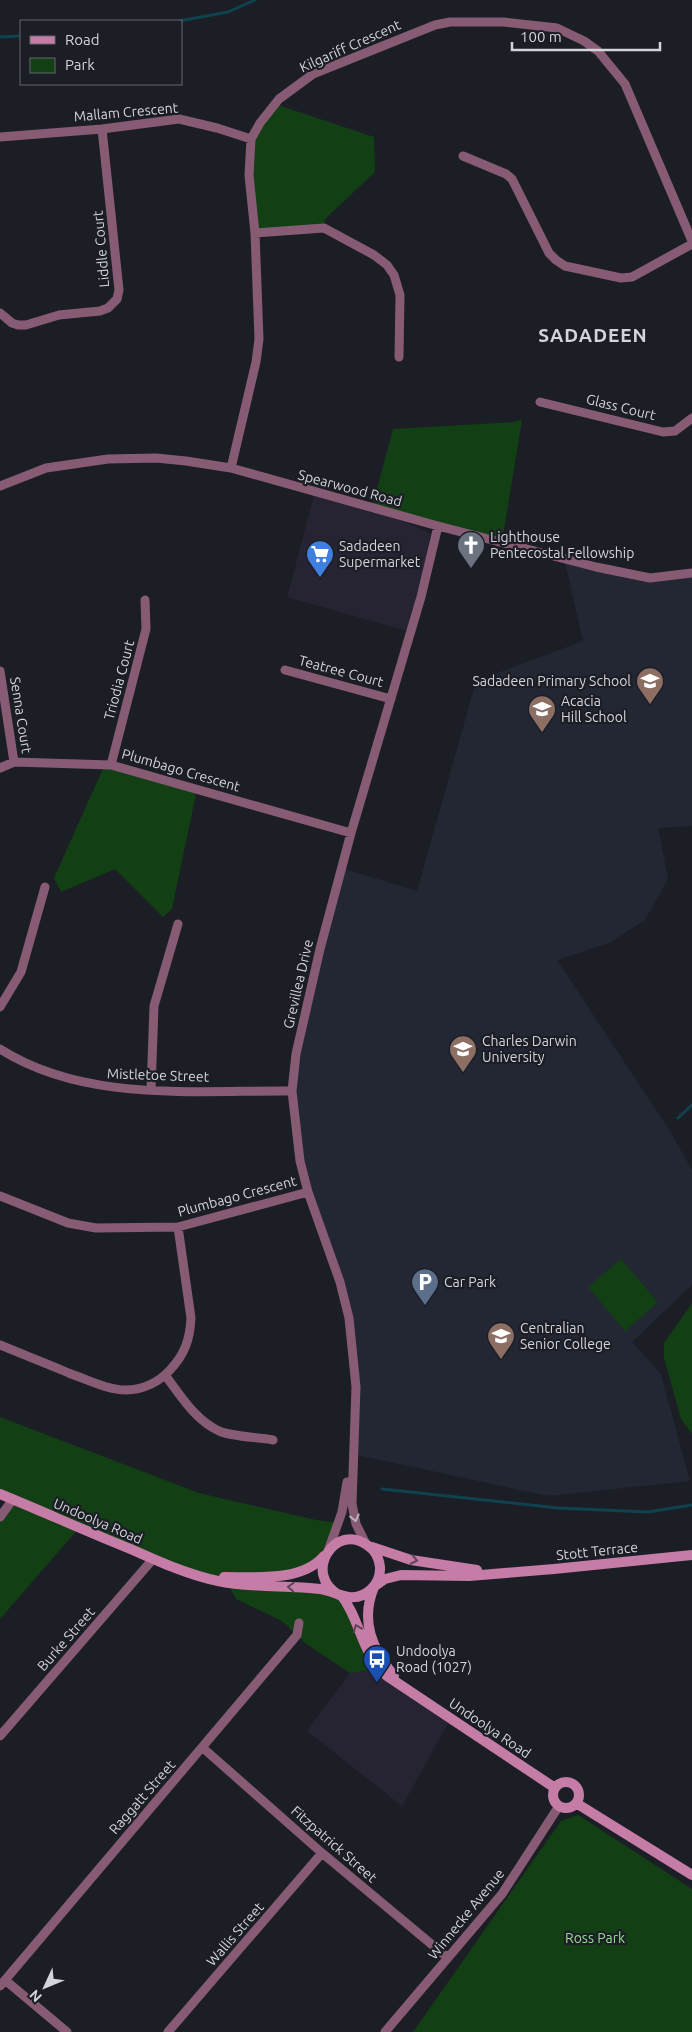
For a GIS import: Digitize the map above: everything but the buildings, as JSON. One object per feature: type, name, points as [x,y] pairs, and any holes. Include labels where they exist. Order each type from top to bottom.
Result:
[{"type":"main road","name":"Undoolya Road","points":[[0,1494],[152,1559],[216,1581],[316,1589],[356,1597],[369,1592],[374,1586]]},
{"type":"main road","name":"Undoolya Road","points":[[186,1571],[223,1577],[273,1576],[311,1567],[334,1546],[346,1540],[360,1541],[367,1544],[377,1556],[380,1564],[380,1572],[368,1606],[369,1634],[377,1653],[384,1663],[396,1679],[409,1691]]},
{"type":"main road","name":"Stott Terrace","points":[[367,1544],[383,1552],[411,1560],[453,1568],[505,1572]]},
{"type":"main road","name":"Undoolya Road","points":[[327,1553],[323,1561],[324,1578],[328,1586],[340,1595],[348,1607],[372,1660],[387,1676],[555,1788]]},
{"type":"main road","name":"Stott Terrace","points":[[374,1586],[385,1579],[401,1575],[453,1577],[692,1555]]},
{"type":"main road","points":[[566,1782],[573,1785],[579,1795],[576,1803],[570,1807],[559,1806],[553,1796],[555,1788],[566,1782]]},
{"type":"main road","points":[[576,1803],[692,1875]]},
{"type":"street","name":"Kilgariff Crescent","points":[[232,468],[256,362],[259,339],[255,233],[249,175],[252,139],[260,124],[279,99],[313,74],[418,31],[450,22],[504,22],[557,28],[584,41],[598,52],[625,84],[692,243]]},
{"type":"street","name":"Mallam Crescent","points":[[0,137],[179,119],[218,128],[252,139]]},
{"type":"street","name":"Liddle Court","points":[[0,313],[12,323],[26,325],[58,315],[100,311],[108,308],[117,299],[119,290],[102,128]]},
{"type":"street","points":[[463,156],[506,174],[512,179],[549,253],[565,266],[620,278],[632,277],[692,243]]},
{"type":"street","points":[[255,233],[324,228],[374,255],[387,265],[394,274],[400,295],[399,357]]},
{"type":"street","name":"Glass Court","points":[[540,402],[663,432],[674,431],[692,418]]},
{"type":"street","name":"Spearwood Road","points":[[0,486],[46,468],[108,459],[156,458],[232,468],[438,526],[596,567],[650,578],[692,573]]},
{"type":"street","name":"Grevillea Drive","points":[[367,1544],[359,1532],[353,1515],[351,1486],[356,1387],[349,1318],[340,1282],[308,1192],[299,1153],[292,1091],[296,1054],[307,1002],[351,833],[421,597],[438,526]]},
{"type":"street","name":"Triodia Court","points":[[111,765],[146,629],[146,600]]},
{"type":"street","name":"Teatree Court","points":[[285,670],[390,699]]},
{"type":"street","name":"Senna Court","points":[[0,671],[14,762]]},
{"type":"street","name":"Plumbago Crescent","points":[[0,768],[14,762],[111,765],[351,833]]},
{"type":"street","points":[[0,1007],[21,972],[45,887]]},
{"type":"street","points":[[151,1090],[154,1006],[178,924]]},
{"type":"street","name":"Mistletoe Street","points":[[0,1048],[10,1055],[69,1078],[100,1086],[151,1090],[292,1091]]},
{"type":"street","name":"Plumbago Crescent","points":[[0,1196],[68,1223],[96,1228],[178,1227],[308,1192]]},
{"type":"street","points":[[0,1345],[102,1386],[126,1390],[145,1387],[166,1375],[183,1354],[188,1342],[191,1325],[178,1227]]},
{"type":"street","points":[[166,1375],[194,1412],[206,1423],[221,1431],[273,1440]]},
{"type":"street","name":"Grevillea Drive","points":[[327,1553],[342,1512],[352,1454]]},
{"type":"street","points":[[0,1517],[13,1499]]},
{"type":"street","name":"Burke Street","points":[[0,1736],[152,1559]]},
{"type":"street","name":"Raggatt Street","points":[[3,1983],[297,1635],[299,1623]]},
{"type":"street","name":"Fitzpatrick Street","points":[[203,1748],[322,1853],[448,1958]]},
{"type":"street","name":"Winnecke Avenue","points":[[385,2032],[502,1894],[559,1806]]},
{"type":"street","name":"Wallis Street","points":[[168,2032],[322,1853]]},
{"type":"street","points":[[3,1983],[67,2032]]},
{"type":"shaded area","points":[[315,492],[372,508],[430,533],[421,597],[411,632],[287,597]]},
{"type":"shaded area","points":[[564,558],[650,578],[692,573],[692,826],[658,828],[668,879],[645,920],[609,943],[557,960],[670,1131],[692,1170],[692,1285],[632,1342],[661,1374],[690,1481],[548,1496],[352,1454],[354,1418],[349,1318],[308,1192],[292,1091],[342,868],[417,891],[476,681],[583,641]]},
{"type":"shaded area","points":[[378,1669],[451,1718],[402,1806],[307,1731],[350,1673]]},
{"type":"green space","points":[[275,104],[374,137],[375,172],[325,219],[324,228],[255,233],[249,156],[260,123]]},
{"type":"green space","points":[[522,420],[502,542],[372,508],[393,429]]},
{"type":"green space","points":[[105,764],[197,789],[172,909],[163,917],[115,869],[61,892],[54,878]]},
{"type":"green space","points":[[621,1259],[658,1302],[625,1331],[588,1287]]},
{"type":"green space","points":[[692,1303],[692,1434],[681,1419],[664,1358],[664,1343]]},
{"type":"green space","points":[[0,1417],[199,1493],[316,1520],[340,1523],[333,1546],[295,1572],[223,1577],[186,1571],[79,1528],[0,1619],[0,1517],[13,1499],[0,1494]]},
{"type":"green space","points":[[229,1586],[339,1595],[378,1669],[350,1673],[305,1643],[282,1621],[236,1599]]},
{"type":"green space","name":"Ross Park","points":[[578,1815],[692,1889],[692,2032],[413,2032],[561,1821]]},
{"type":"waterway","points":[[182,20],[228,12],[255,0]]},
{"type":"waterway","points":[[0,37],[20,36]]},
{"type":"waterway","points":[[678,1118],[692,1105]]},
{"type":"waterway","points":[[382,1489],[558,1508],[648,1512],[692,1505]]},
{"type":"place","name":"Lighthouse Pentecostal Fellowship","points":[[471,569]]},
{"type":"place","name":"Sadadeen Supermarket","points":[[320,578]]},
{"type":"place","name":"Sadadeen Primary School","points":[[650,705]]},
{"type":"place","name":"Acacia Hill School","points":[[542,733]]},
{"type":"place","name":"Charles Darwin University","points":[[463,1073]]},
{"type":"place","name":"Car Park","points":[[425,1306]]},
{"type":"place","name":"Centralian Senior College","points":[[501,1360]]},
{"type":"place","name":"Undoolya Road (1027)","points":[[377,1683]]},
{"type":"district","name":"SADADEEN","points":[[593,335]]}]
